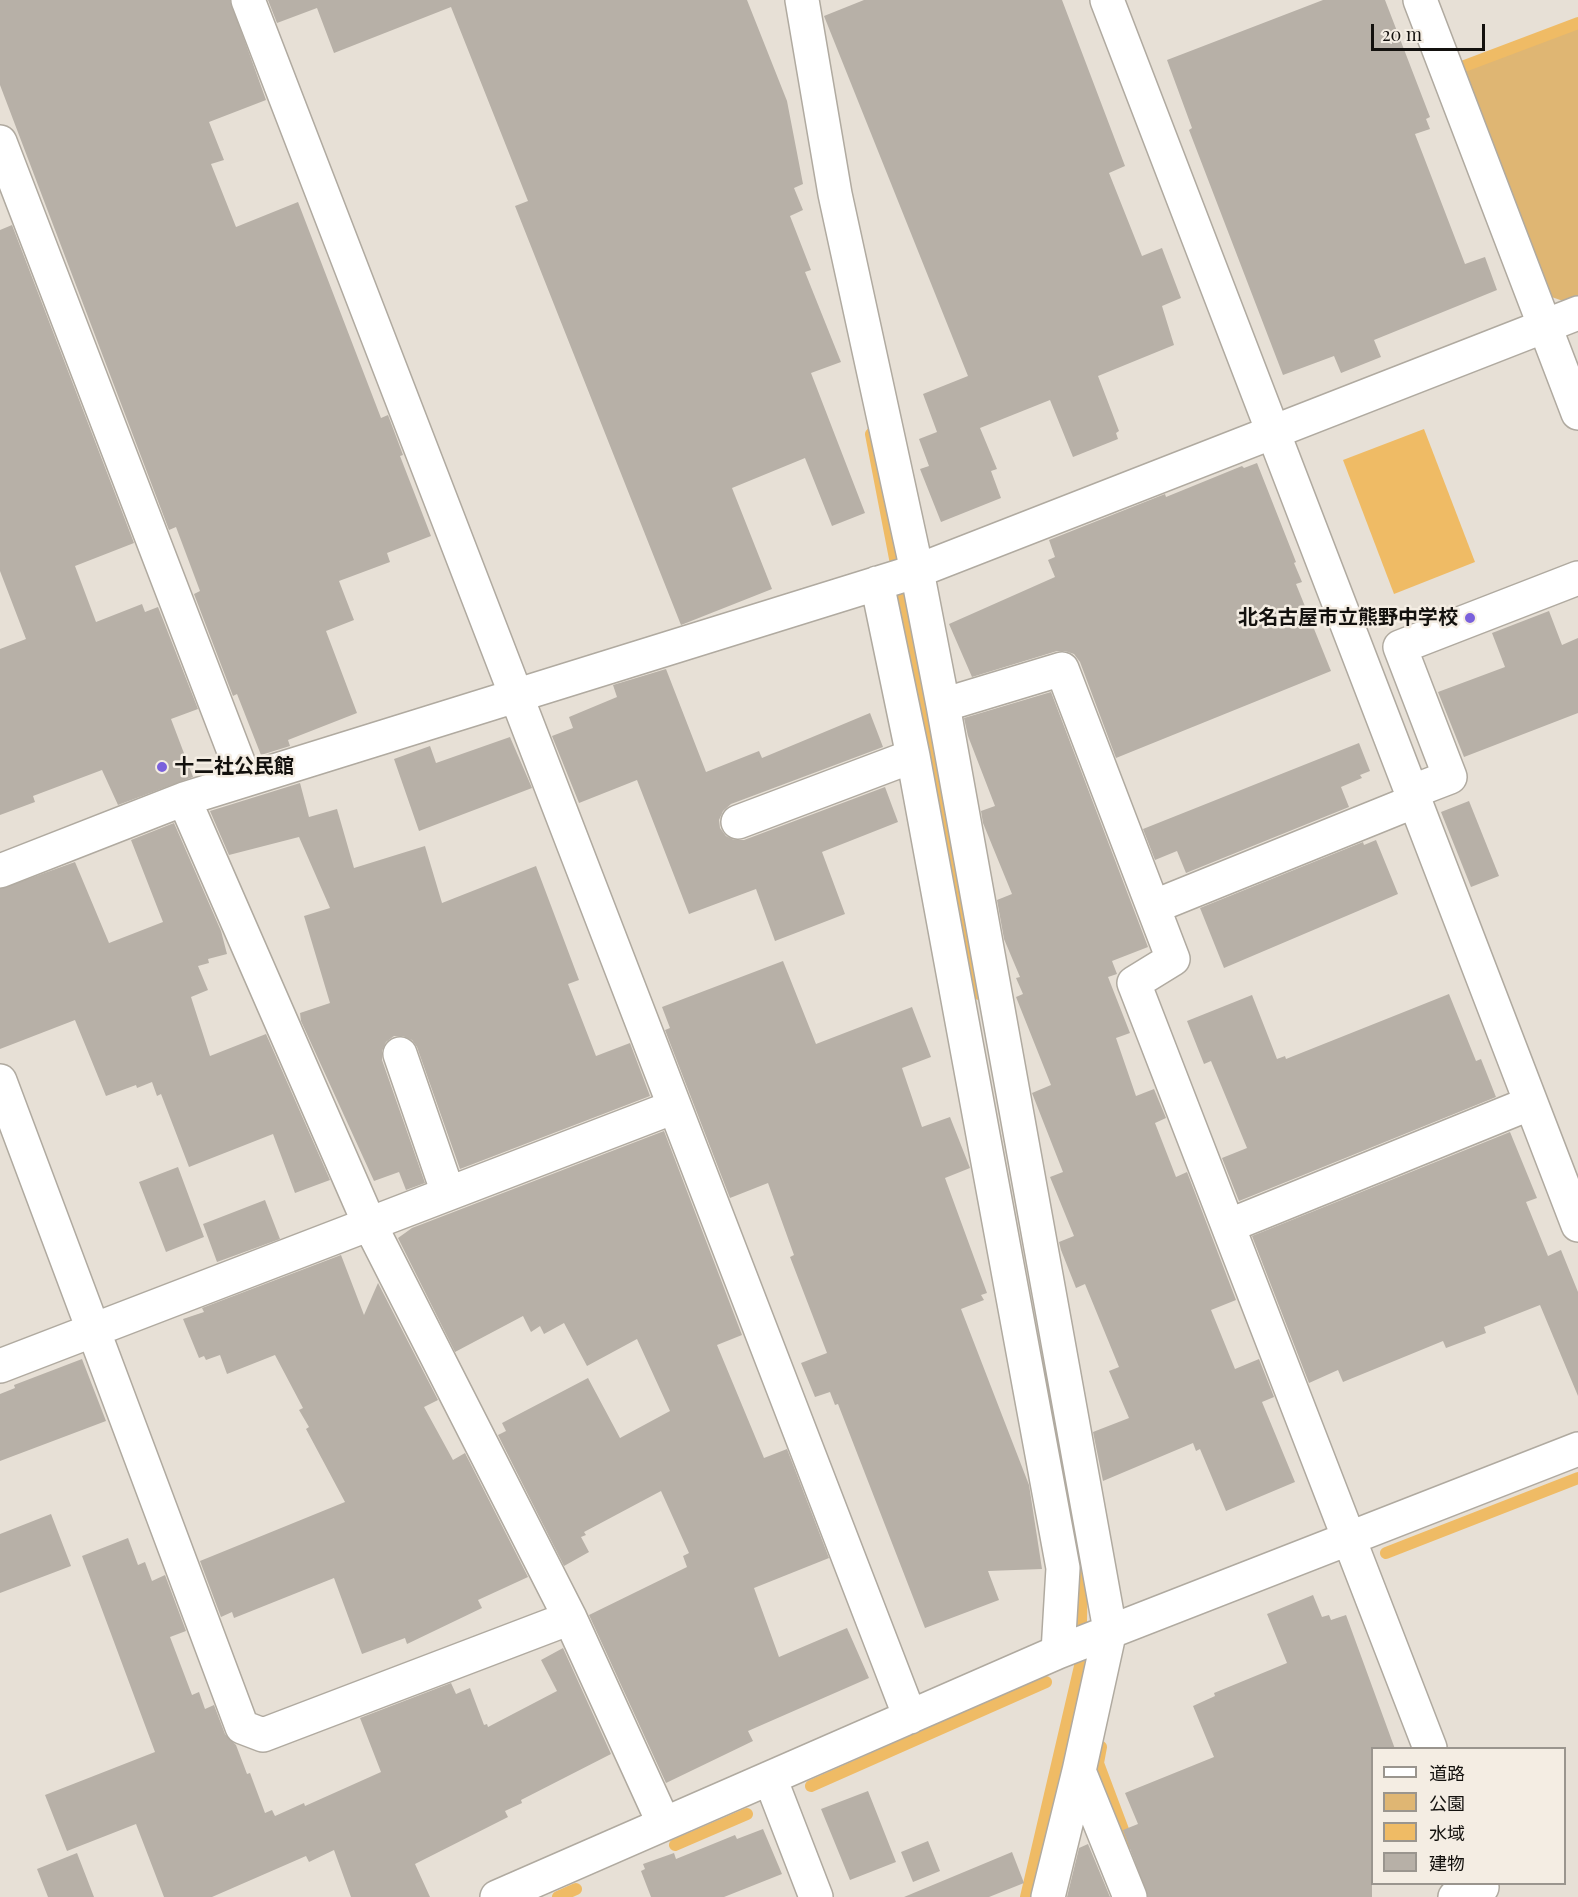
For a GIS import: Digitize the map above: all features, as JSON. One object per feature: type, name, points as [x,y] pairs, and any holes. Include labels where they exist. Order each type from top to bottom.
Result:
[{"type":"street","points":[[248,0],[910,1717]]},
{"type":"street","points":[[802,0],[835,194],[917,571],[943,705],[1110,1630],[1048,1897]]},
{"type":"street","points":[[1107,0],[1578,1225]]},
{"type":"street","points":[[1420,0],[1578,413]]},
{"type":"street","points":[[0,142],[245,780]]},
{"type":"street","points":[[0,871],[184,799],[917,571],[1273,430],[1578,313]]},
{"type":"street","points":[[1153,907],[1413,796],[1450,777],[1400,647],[1578,578]]},
{"type":"street","points":[[877,583],[912,756],[1063,1568],[1058,1652]]},
{"type":"street","points":[[943,705],[1062,669],[1173,959],[1134,983],[1429,1747]]},
{"type":"street","points":[[738,822],[912,756]]},
{"type":"street","points":[[184,799],[369,1222],[570,1618],[664,1824]]},
{"type":"street","points":[[400,1054],[448,1193]]},
{"type":"street","points":[[0,1081],[242,1727],[263,1734],[570,1618]]},
{"type":"street","points":[[1228,1226],[1531,1103]]},
{"type":"street","points":[[0,1366],[369,1222],[674,1107]]},
{"type":"street","points":[[497,1897],[1110,1630],[1578,1449]]},
{"type":"street","points":[[1079,1771],[1130,1897]]},
{"type":"street","points":[[770,1778],[816,1897]]},
{"type":"green space","points":[[1578,28],[1578,297],[1566,302],[1543,294],[1459,72]]},
{"type":"water","points":[[1424,429],[1475,562],[1394,594],[1343,460]]},
{"type":"building","points":[[0,0],[230,0],[266,100],[209,122],[224,160],[211,164],[236,227],[298,202],[381,418],[388,415],[403,455],[400,456],[431,536],[387,553],[390,562],[339,581],[354,620],[326,631],[357,713],[288,740],[290,746],[261,755],[237,694],[233,696],[194,594],[200,591],[176,527],[169,530],[0,85]]},
{"type":"building","points":[[268,0],[747,0],[787,101],[803,184],[794,188],[803,210],[790,216],[811,270],[805,272],[841,362],[811,373],[865,513],[832,526],[805,458],[732,488],[772,589],[681,625],[515,206],[528,201],[451,7],[334,53],[317,8],[277,23]]},
{"type":"building","points":[[864,0],[1062,0],[1125,166],[1109,173],[1142,256],[1162,248],[1181,298],[1162,306],[1174,345],[1098,376],[1119,431],[1116,433],[1118,439],[1073,457],[1050,400],[980,428],[997,469],[991,471],[1001,498],[941,522],[920,469],[929,466],[919,439],[937,432],[923,394],[968,376],[824,16]]},
{"type":"building","points":[[1323,0],[1385,0],[1430,117],[1426,119],[1430,129],[1415,134],[1465,264],[1485,257],[1497,290],[1374,340],[1381,357],[1341,373],[1334,356],[1283,375],[1189,130],[1192,128],[1167,60]]},
{"type":"building","points":[[12,225],[134,543],[75,566],[96,622],[142,604],[145,612],[158,607],[198,709],[171,719],[193,777],[118,805],[102,770],[33,796],[35,802],[0,815],[0,649],[26,639],[0,571],[0,230]]},
{"type":"building","points":[[1257,463],[1296,562],[1294,563],[1302,582],[1296,584],[1331,671],[1116,758],[1080,662],[1074,654],[1057,651],[972,677],[949,624],[1055,577],[1048,560],[1055,557],[1049,540],[1165,494],[1166,497],[1242,466],[1244,468]]},
{"type":"building","points":[[1549,611],[1562,645],[1578,638],[1578,713],[1464,757],[1438,692],[1505,667],[1492,633]]},
{"type":"building","points":[[666,669],[706,772],[759,751],[762,758],[870,713],[883,747],[731,804],[723,811],[719,820],[720,828],[726,836],[734,840],[744,840],[885,787],[898,822],[822,852],[845,914],[775,941],[756,889],[689,914],[637,780],[579,803],[552,736],[573,728],[569,717],[617,697],[613,685]]},
{"type":"building","points":[[1051,692],[1148,947],[1112,961],[1117,974],[1108,977],[1130,1033],[1116,1038],[1136,1096],[1154,1089],[1166,1118],[1155,1123],[1176,1177],[1187,1172],[1236,1300],[1211,1310],[1235,1369],[1259,1359],[1274,1397],[1262,1402],[1295,1482],[1226,1511],[1200,1449],[1196,1451],[1193,1443],[1103,1481],[1093,1432],[1129,1418],[1109,1371],[1119,1367],[1085,1284],[1076,1288],[1059,1242],[1074,1236],[1050,1177],[1063,1172],[1032,1093],[1051,1085],[1016,997],[1023,994],[1016,978],[1020,977],[1004,939],[997,900],[1012,894],[983,823],[981,811],[995,806],[968,736],[964,718]]},
{"type":"building","points":[[510,737],[532,788],[419,831],[394,759],[430,746],[436,763]]},
{"type":"building","points":[[1359,743],[1370,771],[1360,775],[1362,778],[1341,787],[1349,807],[1186,873],[1177,851],[1155,860],[1143,829]]},
{"type":"building","points":[[300,783],[309,817],[337,809],[354,868],[425,846],[442,903],[536,866],[579,980],[568,984],[596,1056],[630,1043],[650,1096],[460,1169],[417,1047],[412,1040],[403,1036],[394,1036],[386,1042],[382,1051],[382,1060],[425,1183],[406,1190],[399,1172],[374,1181],[301,1021],[300,1013],[330,1003],[304,916],[330,908],[299,837],[229,855],[210,811]]},
{"type":"building","points":[[1469,801],[1499,876],[1471,887],[1441,812]]},
{"type":"building","points":[[174,823],[221,931],[227,954],[208,959],[209,963],[198,966],[208,990],[191,997],[210,1056],[266,1034],[330,1180],[295,1193],[273,1134],[189,1167],[161,1094],[157,1096],[152,1082],[106,1096],[75,1020],[0,1049],[0,889],[75,862],[109,943],[163,922],[131,840]]},
{"type":"building","points":[[1376,840],[1398,894],[1224,968],[1200,908],[1363,842],[1364,845]]},
{"type":"building","points":[[783,961],[816,1044],[912,1007],[931,1057],[902,1068],[922,1127],[950,1117],[970,1168],[945,1178],[987,1293],[981,1295],[984,1300],[961,1309],[1029,1485],[1042,1569],[988,1571],[999,1600],[925,1628],[838,1404],[835,1405],[830,1392],[815,1397],[801,1363],[827,1353],[790,1257],[794,1255],[768,1183],[730,1198],[665,1030],[670,1028],[662,1007]]},
{"type":"building","points":[[1449,994],[1476,1061],[1481,1059],[1496,1097],[1239,1201],[1222,1158],[1247,1148],[1211,1061],[1204,1064],[1187,1021],[1252,995],[1277,1059],[1285,1056],[1286,1059]]},
{"type":"building","points":[[664,1131],[742,1335],[717,1345],[764,1458],[787,1449],[829,1558],[754,1588],[779,1657],[847,1628],[869,1678],[748,1731],[753,1741],[666,1783],[589,1615],[687,1567],[683,1556],[689,1553],[661,1491],[584,1532],[586,1535],[581,1537],[589,1552],[564,1566],[498,1435],[506,1431],[502,1423],[588,1378],[620,1438],[670,1411],[637,1339],[587,1366],[564,1323],[544,1334],[540,1326],[531,1332],[523,1316],[455,1352],[398,1238],[412,1228]]},
{"type":"building","points":[[1510,1132],[1537,1198],[1526,1202],[1548,1256],[1561,1250],[1578,1292],[1578,1396],[1540,1305],[1484,1327],[1486,1333],[1446,1348],[1443,1341],[1343,1382],[1338,1370],[1309,1383],[1252,1236]]},
{"type":"building","points":[[178,1167],[204,1237],[166,1252],[139,1182]]},
{"type":"building","points":[[265,1200],[280,1239],[217,1262],[203,1224]]},
{"type":"building","points":[[341,1255],[364,1315],[378,1283],[438,1400],[424,1407],[453,1460],[465,1453],[528,1577],[478,1600],[482,1608],[407,1644],[405,1638],[362,1654],[334,1578],[234,1618],[232,1612],[221,1617],[200,1561],[345,1502],[306,1429],[309,1427],[299,1410],[303,1408],[275,1355],[227,1374],[220,1355],[206,1360],[204,1356],[199,1358],[183,1319],[204,1312],[202,1308]]},
{"type":"building","points":[[82,1359],[106,1421],[0,1461],[0,1394],[15,1388],[14,1385]]},
{"type":"building","points":[[51,1514],[71,1566],[0,1593],[0,1534]]},
{"type":"building","points":[[128,1538],[138,1565],[145,1562],[152,1581],[165,1575],[186,1631],[170,1637],[192,1695],[199,1692],[205,1709],[214,1705],[225,1734],[236,1745],[247,1774],[250,1773],[265,1813],[272,1810],[275,1816],[304,1803],[305,1806],[381,1772],[360,1718],[451,1683],[456,1694],[470,1688],[484,1725],[487,1724],[488,1727],[557,1691],[541,1660],[563,1648],[611,1754],[521,1800],[522,1803],[505,1811],[508,1817],[415,1864],[430,1897],[351,1897],[334,1850],[309,1862],[306,1856],[212,1897],[164,1897],[136,1824],[67,1851],[45,1795],[155,1752],[82,1556]]},
{"type":"building","points":[[1313,1595],[1322,1617],[1329,1615],[1331,1620],[1346,1615],[1394,1747],[1371,1747],[1372,1897],[1148,1897],[1123,1830],[1138,1824],[1125,1793],[1214,1757],[1193,1706],[1215,1696],[1214,1693],[1287,1663],[1267,1614]]},
{"type":"building","points":[[868,1791],[896,1862],[850,1880],[821,1809]]},
{"type":"building","points":[[763,1829],[782,1874],[724,1897],[651,1897],[641,1871],[645,1869],[643,1864],[674,1853],[676,1859],[735,1835],[737,1839]]},
{"type":"building","points":[[928,1841],[940,1871],[913,1882],[901,1852]]},
{"type":"building","points":[[1088,1844],[1110,1897],[1067,1897],[1079,1848]]},
{"type":"building","points":[[1012,1852],[1024,1883],[989,1897],[904,1897]]},
{"type":"building","points":[[77,1853],[94,1897],[48,1897],[37,1869]]},
{"type":"waterway","points":[[1459,68],[1578,23]]},
{"type":"waterway","points":[[871,434],[979,994]]},
{"type":"waterway","points":[[1386,1553],[1578,1478]]},
{"type":"waterway","points":[[1026,1897],[1080,1666],[1082,1575],[1076,1531]]},
{"type":"waterway","points":[[811,1786],[1046,1682]]},
{"type":"waterway","points":[[1101,1747],[1098,1763],[1128,1843]]},
{"type":"waterway","points":[[675,1845],[747,1814]]},
{"type":"waterway","points":[[558,1897],[576,1889]]},
{"type":"place","name":"北名古屋市立熊野中学校","points":[[1470,618]]},
{"type":"place","name":"十二社公民館","points":[[162,767]]}]
